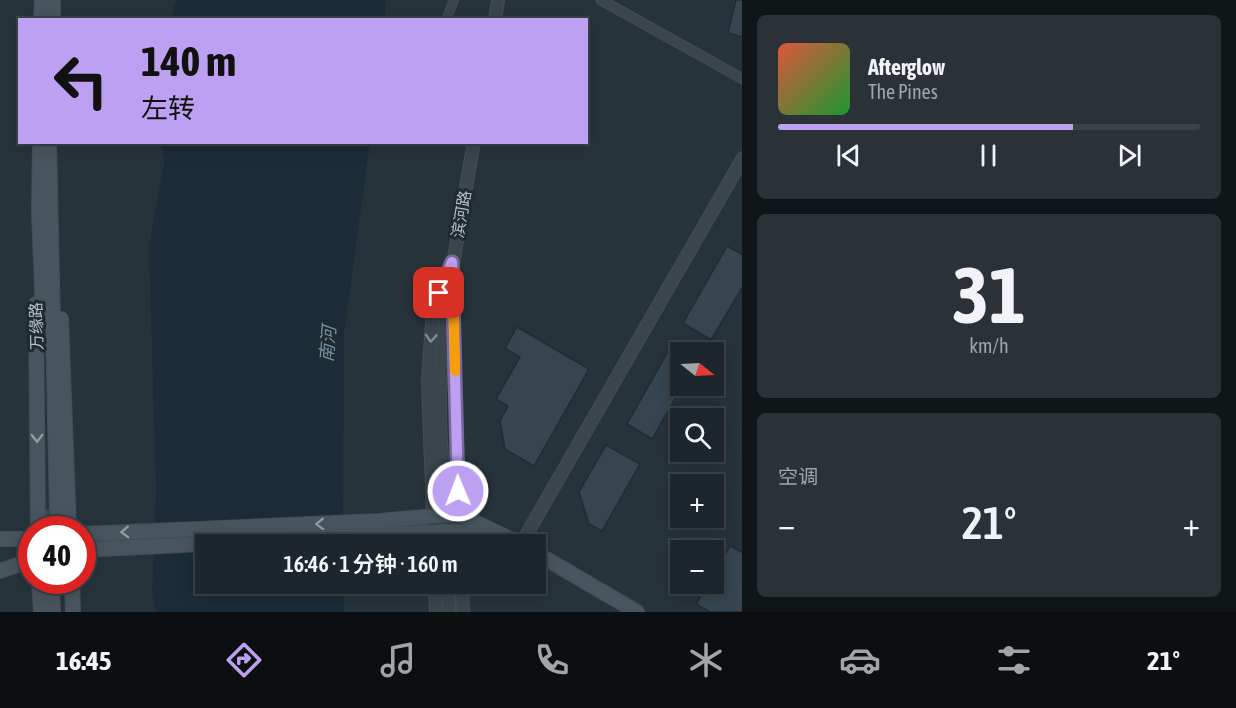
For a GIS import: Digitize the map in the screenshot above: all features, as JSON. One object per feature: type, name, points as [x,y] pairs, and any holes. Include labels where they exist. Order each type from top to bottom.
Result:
[{"type":"main road","points":[[41,18],[42,0]]},
{"type":"main road","points":[[53,0],[53,18]]},
{"type":"main road","name":"万缘路","points":[[40,144],[39,212],[54,509],[49,144]]},
{"type":"main road","points":[[49,192],[63,346],[69,516]]},
{"type":"main road","points":[[39,212],[35,348],[39,516]]},
{"type":"main road","points":[[96,533],[379,521],[458,514],[500,534]]},
{"type":"main road","points":[[0,539],[18,539]]},
{"type":"main road","points":[[96,549],[195,544]]},
{"type":"main road","points":[[546,559],[638,612]]},
{"type":"main road","points":[[0,571],[18,565]]},
{"type":"main road","points":[[40,594],[41,612]]},
{"type":"main road","points":[[52,594],[53,612]]},
{"type":"main road","points":[[61,594],[62,612]]},
{"type":"main road","points":[[72,594],[73,612]]},
{"type":"street","points":[[447,18],[454,0]]},
{"type":"street","points":[[495,18],[498,0]]},
{"type":"street","points":[[600,0],[742,79]]},
{"type":"street","name":"滨河路","points":[[445,501],[440,398],[444,323],[452,262],[474,144]]},
{"type":"street","points":[[527,534],[742,158]]},
{"type":"street","points":[[452,262],[460,534]]},
{"type":"street","points":[[434,534],[428,381],[433,308],[452,262]]},
{"type":"street","points":[[435,594],[436,612]]},
{"type":"street","points":[[448,594],[449,612]]},
{"type":"street","points":[[462,594],[463,612]]},
{"type":"water","points":[[176,0],[386,0],[384,18],[171,18]]},
{"type":"water","name":"南河","points":[[162,144],[370,144],[344,333],[343,534],[195,534],[195,594],[344,594],[344,612],[156,612],[152,594],[156,489],[149,246],[164,163]]},
{"type":"building","points":[[736,0],[742,0],[742,37],[728,33]]},
{"type":"building","points":[[727,246],[742,254],[742,288],[711,340],[683,323]]},
{"type":"building","points":[[517,327],[589,369],[534,466],[505,449],[500,421],[508,406],[496,399],[520,357],[505,348]]},
{"type":"building","points":[[670,348],[670,396],[676,396],[652,439],[627,424]]},
{"type":"building","points":[[606,445],[640,464],[602,531],[589,524],[579,492]]},
{"type":"building","points":[[730,546],[742,552],[742,612],[710,612],[696,604],[702,594],[724,594],[724,556]]},
{"type":"tunnel","points":[[445,508],[446,534]]},
{"type":"tunnel","points":[[50,509],[50,516]]},
{"type":"slow traffic","points":[[454,319],[455,371]]},
{"type":"route","points":[[439,293],[452,262],[458,491]]}]
